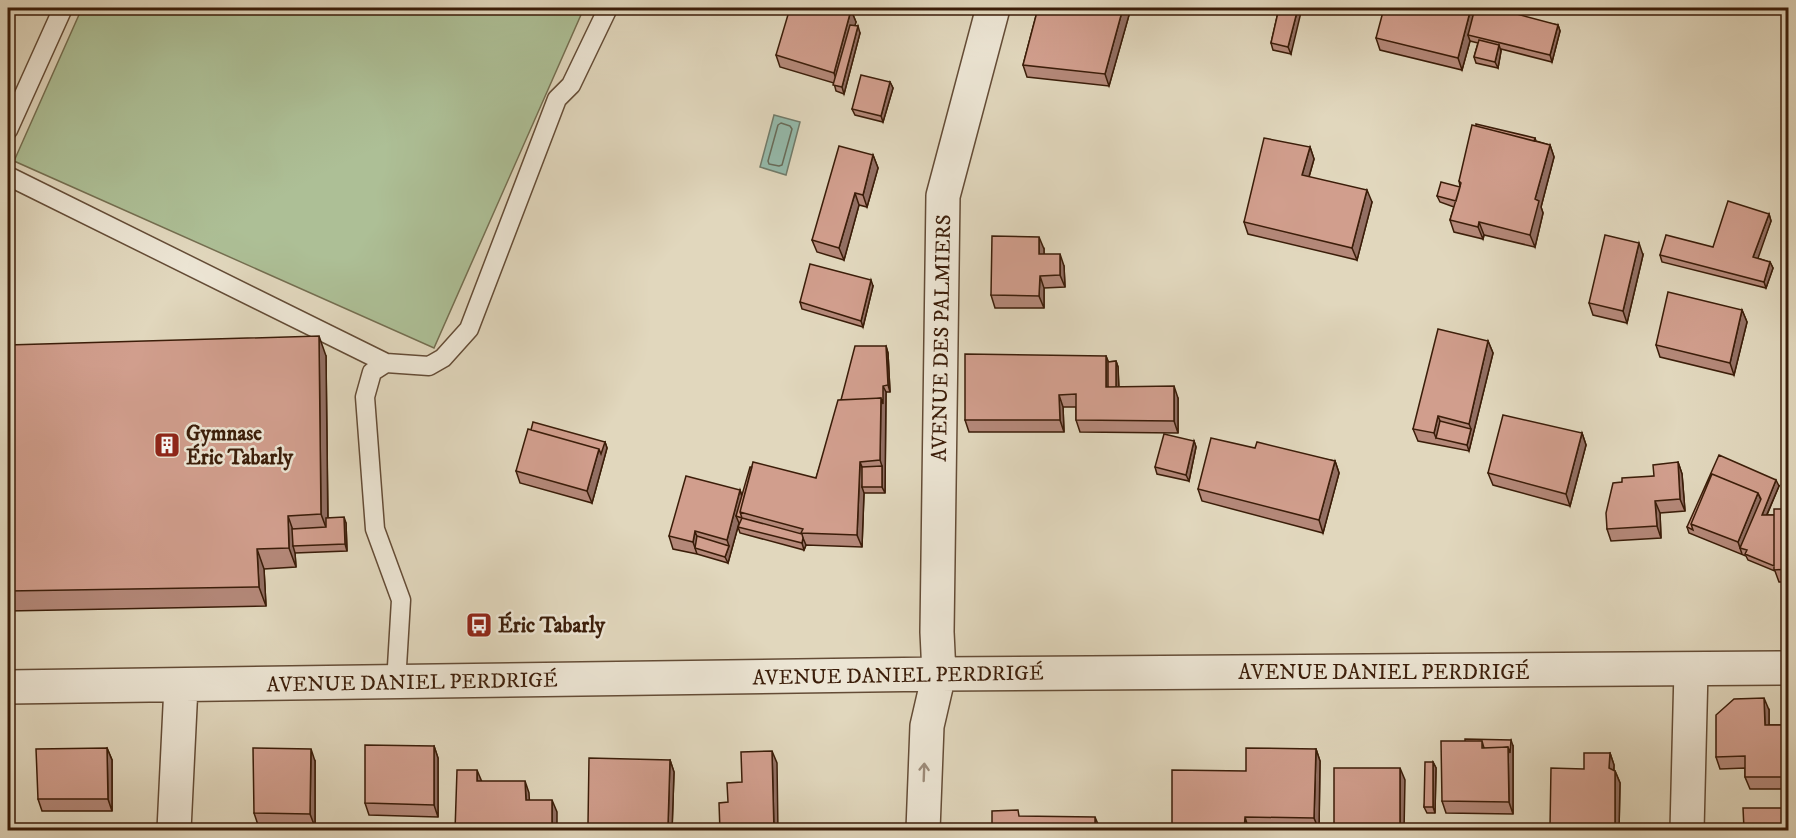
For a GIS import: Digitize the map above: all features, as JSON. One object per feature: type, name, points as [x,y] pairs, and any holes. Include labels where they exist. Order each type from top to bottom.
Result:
[{"type":"street","name":"AVENUE DES PALMIERS","points":[[923,831],[927,726],[939,674],[937,632],[943,196],[993,8]]},
{"type":"street","name":"AVENUE DANIEL PERDRIGÉ","points":[[8,687],[939,674],[1788,668]]},
{"type":"street","points":[[1687,831],[1691,670]]},
{"type":"street","points":[[174,831],[181,686]]},
{"type":"lane","points":[[8,130],[63,8]]},
{"type":"lane","points":[[8,176],[386,363],[429,366],[443,358],[469,329],[557,99],[571,85],[608,8]]},
{"type":"lane","points":[[386,363],[372,372],[365,398],[375,529],[401,600],[396,683]]},
{"type":"shaded area","points":[[82,8],[584,8],[434,348],[14,161]]},
{"type":"water","points":[[774,115],[800,122],[786,175],[760,167]]},
{"type":"building","points":[[790,8],[851,10],[834,73],[776,55]]},
{"type":"building","points":[[1038,8],[1123,8],[1105,74],[1023,65]]},
{"type":"building","points":[[1279,8],[1298,8],[1288,47],[1271,43]]},
{"type":"building","points":[[1384,8],[1471,8],[1458,58],[1376,38]]},
{"type":"building","points":[[1475,8],[1494,8],[1558,25],[1550,55],[1468,35]]},
{"type":"building","points":[[850,25],[858,26],[842,87],[833,85]]},
{"type":"building","points":[[1479,40],[1499,45],[1495,62],[1474,57]]},
{"type":"building","points":[[861,75],[890,82],[881,116],[852,109]]},
{"type":"building","points":[[1476,124],[1535,138],[1534,141],[1476,126]]},
{"type":"building","points":[[1472,125],[1550,145],[1535,199],[1539,201],[1530,235],[1479,222],[1478,227],[1450,220],[1461,183],[1459,181]]},
{"type":"building","points":[[1264,138],[1310,147],[1302,175],[1367,190],[1352,248],[1244,222]]},
{"type":"building","points":[[839,146],[873,155],[863,195],[855,193],[839,248],[812,240]]},
{"type":"building","points":[[1441,182],[1460,187],[1456,201],[1437,196]]},
{"type":"building","points":[[1728,201],[1769,214],[1753,257],[1770,262],[1764,282],[1660,255],[1666,235],[1713,247]]},
{"type":"building","points":[[1605,235],[1639,243],[1623,311],[1589,303]]},
{"type":"building","points":[[992,236],[1039,237],[1039,254],[1060,254],[1060,275],[1040,276],[1039,296],[991,295]]},
{"type":"building","points":[[810,264],[871,280],[861,321],[800,302]]},
{"type":"building","points":[[1668,292],[1742,310],[1730,363],[1656,345]]},
{"type":"building","points":[[1438,329],[1488,341],[1469,424],[1438,416],[1434,433],[1413,429]]},
{"type":"building","name":"Gymnase Éric Tabarly","points":[[319,336],[321,514],[288,516],[289,548],[257,549],[259,587],[8,591],[8,345]]},
{"type":"building","points":[[855,346],[886,346],[888,385],[883,386],[883,404],[881,398],[841,400]]},
{"type":"building","points":[[965,354],[1106,356],[1106,387],[1174,386],[1174,421],[1076,420],[1076,394],[1059,395],[1060,420],[965,420]]},
{"type":"building","points":[[1116,361],[1116,387],[1108,387],[1108,362]]},
{"type":"building","points":[[881,398],[880,460],[860,462],[857,535],[801,533],[803,529],[740,512],[753,462],[816,478],[838,400]]},
{"type":"building","points":[[1503,415],[1582,433],[1566,494],[1488,473]]},
{"type":"building","points":[[1440,421],[1471,429],[1467,445],[1436,438]]},
{"type":"building","points":[[533,422],[605,442],[601,454],[599,449],[531,430]]},
{"type":"building","points":[[528,429],[599,449],[587,491],[516,471]]},
{"type":"building","points":[[1164,434],[1194,441],[1186,475],[1155,467]]},
{"type":"building","points":[[1211,438],[1255,448],[1257,442],[1335,461],[1319,520],[1198,489]]},
{"type":"building","points":[[1719,455],[1776,480],[1762,515],[1774,515],[1774,566],[1745,554],[1747,550],[1740,548],[1761,499],[1758,493],[1712,474],[1691,524],[1693,530],[1687,527]]},
{"type":"building","points":[[1678,462],[1680,499],[1655,501],[1657,526],[1607,529],[1606,513],[1613,483],[1622,482],[1622,478],[1654,476],[1653,465]]},
{"type":"building","points":[[882,466],[882,487],[862,487],[862,467]]},
{"type":"building","points":[[750,467],[752,467],[740,512],[742,518],[736,516]]},
{"type":"building","points":[[1712,474],[1758,493],[1738,542],[1691,524]]},
{"type":"building","points":[[686,476],[740,490],[727,540],[695,531],[693,542],[669,536]]},
{"type":"building","points":[[1774,509],[1788,509],[1788,569],[1774,570]]},
{"type":"building","points":[[344,517],[345,544],[293,546],[292,529],[326,527],[326,518]]},
{"type":"building","points":[[742,518],[802,534],[802,543],[738,527]]},
{"type":"building","points":[[697,536],[729,546],[725,557],[695,548]]},
{"type":"building","points":[[1764,698],[1765,725],[1788,725],[1788,777],[1745,777],[1745,756],[1716,757],[1716,715],[1734,699]]},
{"type":"building","points":[[1465,739],[1511,740],[1510,753],[1508,747],[1484,748],[1482,741],[1465,741]]},
{"type":"building","points":[[1441,741],[1482,741],[1482,748],[1508,747],[1509,802],[1442,801]]},
{"type":"building","points":[[365,745],[434,746],[434,805],[365,803]]},
{"type":"building","points":[[107,748],[108,799],[38,799],[36,749]]},
{"type":"building","points":[[253,748],[311,749],[310,814],[254,813]]},
{"type":"building","points":[[1246,748],[1316,749],[1314,818],[1245,817],[1244,831],[1172,831],[1172,770],[1246,771]]},
{"type":"building","points":[[772,751],[774,831],[720,831],[719,803],[728,802],[727,783],[742,782],[741,752]]},
{"type":"building","points":[[1584,753],[1610,753],[1609,768],[1615,771],[1615,827],[1550,827],[1551,768],[1584,769]]},
{"type":"building","points":[[589,758],[670,760],[668,826],[588,824]]},
{"type":"building","points":[[1425,762],[1433,762],[1433,807],[1424,807]]},
{"type":"building","points":[[1334,768],[1400,768],[1400,831],[1334,831]]},
{"type":"building","points":[[457,770],[477,770],[477,781],[525,781],[526,800],[552,800],[552,831],[455,831]]},
{"type":"building","points":[[1743,808],[1787,808],[1787,829],[1744,829]]},
{"type":"building","points":[[1018,810],[1019,816],[1095,817],[1095,831],[992,831],[992,811]]},
{"type":"place","name":"Gymnase Éric Tabarly","points":[[167,445]]},
{"type":"place","name":"Éric Tabarly","points":[[479,625]]}]
